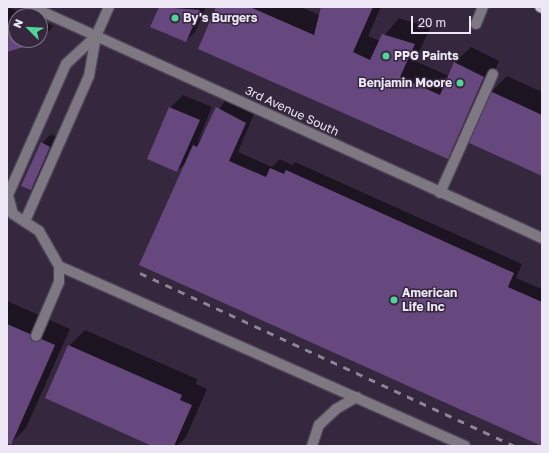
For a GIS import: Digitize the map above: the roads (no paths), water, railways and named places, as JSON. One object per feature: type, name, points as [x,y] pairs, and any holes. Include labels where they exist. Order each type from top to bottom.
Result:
[{"type":"street","name":"3rd Avenue South","points":[[32,7],[542,238]]},
{"type":"street","points":[[25,221],[89,76],[96,36],[109,7]]},
{"type":"street","points":[[476,24],[483,7]]},
{"type":"street","points":[[36,336],[59,282],[59,266],[39,231],[13,214],[8,195],[66,64],[96,36]]},
{"type":"street","points":[[440,192],[492,74]]},
{"type":"street","points":[[59,266],[465,446]]},
{"type":"street","points":[[312,446],[319,425],[336,409],[357,397]]},
{"type":"railway","points":[[140,273],[515,446]]},
{"type":"place","name":"By's Burgers","points":[[175,18]]},
{"type":"place","name":"PPG Paints","points":[[386,56]]},
{"type":"place","name":"Benjamin Moore","points":[[460,83]]},
{"type":"place","name":"American Life Inc","points":[[394,300]]}]
